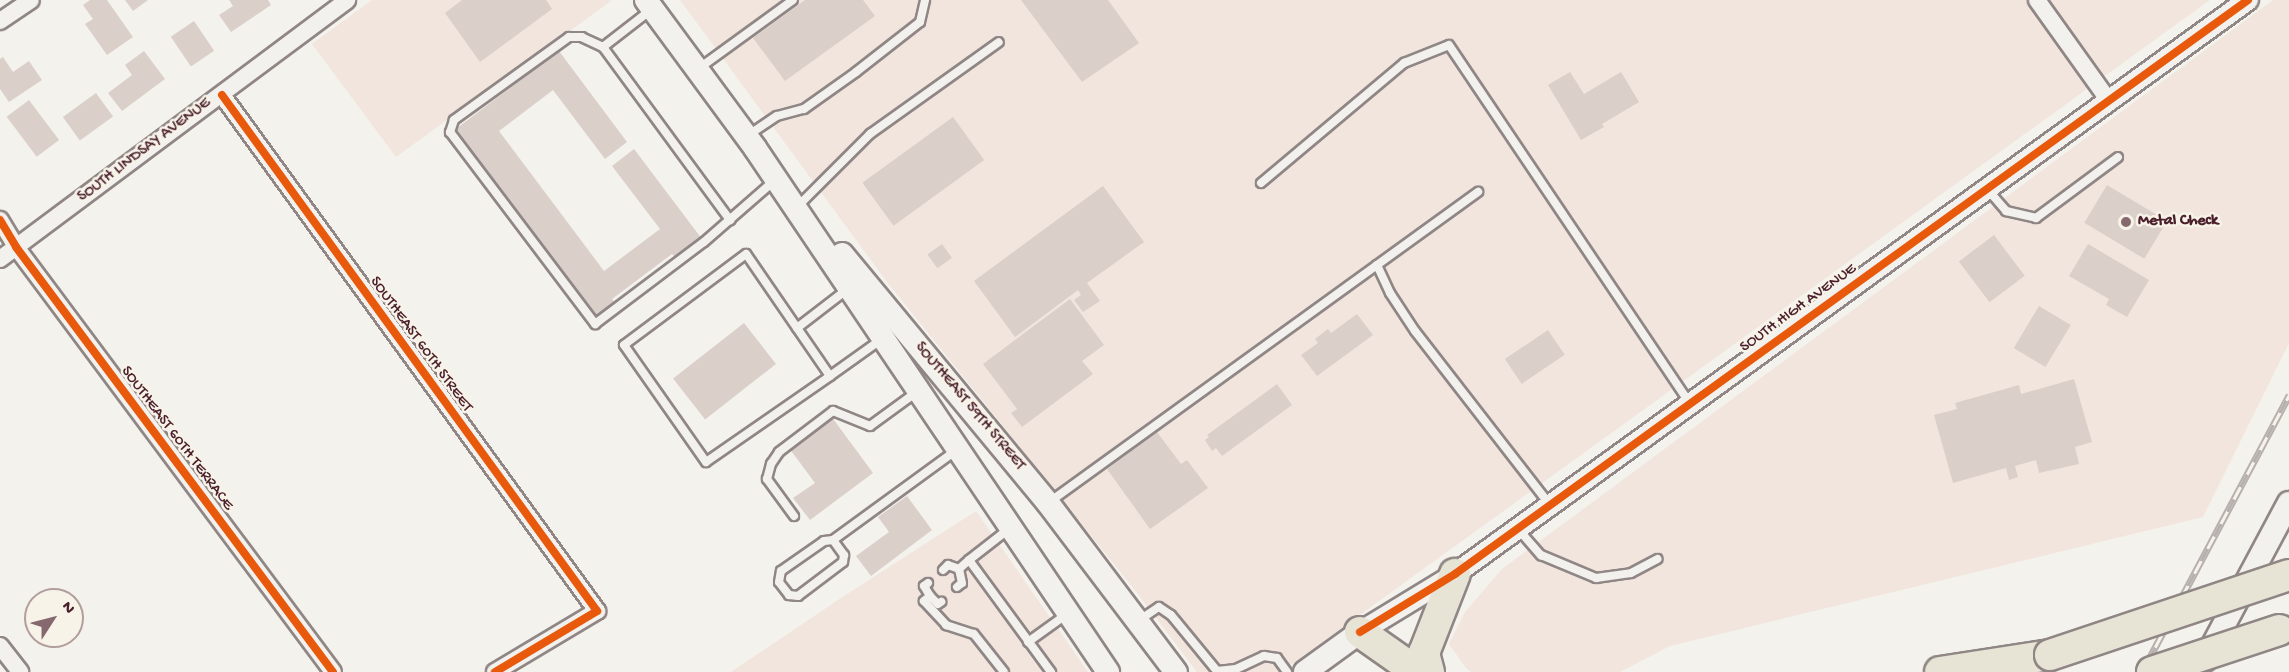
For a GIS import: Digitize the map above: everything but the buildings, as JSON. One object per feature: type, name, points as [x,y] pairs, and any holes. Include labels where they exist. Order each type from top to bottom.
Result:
[{"type":"highway","points":[[1430,672],[1424,653],[1455,574]]},
{"type":"highway","points":[[2000,672],[2289,575]]},
{"type":"highway","points":[[2152,672],[2284,628]]},
{"type":"highway","points":[[1360,632],[1417,672]]},
{"type":"highway","points":[[1940,672],[2050,655]]},
{"type":"main road","name":"SOUTHEAST 59TH STREET","points":[[650,4],[751,142],[1048,503],[1176,672]]},
{"type":"main road","name":"SOUTHEAST 59TH STREET","points":[[751,142],[1108,672]]},
{"type":"main road","points":[[2198,672],[2289,503]]},
{"type":"main road","name":"SOUTH HIGH AVENUE","points":[[1305,672],[1360,632]]},
{"type":"street","points":[[0,21],[32,0]]},
{"type":"street","name":"SOUTH LINDSAY AVENUE","points":[[0,259],[347,0]]},
{"type":"street","points":[[2037,0],[2109,101]]},
{"type":"street","name":"SOUTH HIGH AVENUE","points":[[1360,632],[1455,574],[2248,0]]},
{"type":"street","name":"SOUTHEAST 60TH STREET","points":[[222,95],[597,611],[495,672]]},
{"type":"street","name":"SOUTHEAST 60TH TERRACE","points":[[0,220],[16,247],[333,672]]},
{"type":"street","points":[[0,646],[20,672]]},
{"type":"lane","points":[[697,70],[793,0]]},
{"type":"lane","points":[[751,142],[777,116],[804,109],[920,22],[925,0]]},
{"type":"lane","points":[[603,47],[650,4]]},
{"type":"lane","points":[[730,220],[603,47],[582,37],[569,38],[454,120],[450,132],[595,324],[730,220],[776,179]]},
{"type":"lane","points":[[801,203],[870,134],[999,42]]},
{"type":"lane","points":[[1261,183],[1404,63],[1449,45],[1690,404]]},
{"type":"lane","points":[[1987,189],[2006,211],[2036,218],[2118,157]]},
{"type":"lane","points":[[1048,503],[1478,192]]},
{"type":"lane","points":[[830,376],[746,254],[624,345],[706,462],[830,376],[883,338]]},
{"type":"lane","points":[[1377,265],[1390,293],[1415,331],[1550,505]]},
{"type":"lane","points":[[797,328],[849,288]]},
{"type":"lane","points":[[794,516],[766,479],[771,464],[779,452],[833,411],[870,426],[919,390]]},
{"type":"lane","points":[[833,540],[844,555],[843,562],[798,596],[789,595],[779,582],[781,571],[824,541],[833,540],[958,449]]},
{"type":"lane","points":[[959,569],[1011,528]]},
{"type":"lane","points":[[1518,529],[1541,555],[1596,578],[1631,573],[1657,559]]},
{"type":"lane","points":[[969,561],[1016,632],[1028,645],[1039,663],[1051,672]]},
{"type":"lane","points":[[943,570],[948,565],[959,569]]},
{"type":"lane","points":[[957,587],[962,583],[959,569]]},
{"type":"lane","points":[[928,583],[924,586],[930,596],[938,604],[941,602]]},
{"type":"lane","points":[[930,596],[924,601],[946,625],[974,634],[1002,670],[1007,661]]},
{"type":"lane","points":[[1137,621],[1159,607],[1171,615],[1217,671],[1236,669],[1264,656],[1277,658],[1287,672]]},
{"type":"lane","points":[[1028,645],[1069,613]]},
{"type":"lane","points":[[989,654],[998,647]]},
{"type":"shaded area","points":[[372,0],[611,1],[396,157],[312,44]]},
{"type":"shaded area","points":[[680,0],[2210,0],[1281,672],[1197,672],[1134,589],[887,282]]},
{"type":"shaded area","points":[[2273,0],[2289,0],[2289,343],[2203,517],[1670,646],[1620,672],[1471,672],[1466,668],[1449,644],[1465,612],[1502,569]]},
{"type":"shaded area","points":[[976,511],[1088,672],[731,672],[841,598]]},
{"type":"railway","points":[[2142,672],[2289,395]]},
{"type":"cycle path","points":[[1360,632],[1455,574],[2248,0]]},
{"type":"cycle path","points":[[222,95],[597,611],[495,672]]},
{"type":"cycle path","points":[[0,220],[16,247],[333,672]]},
{"type":"place","name":"Metal Check","points":[[2126,222]]}]
